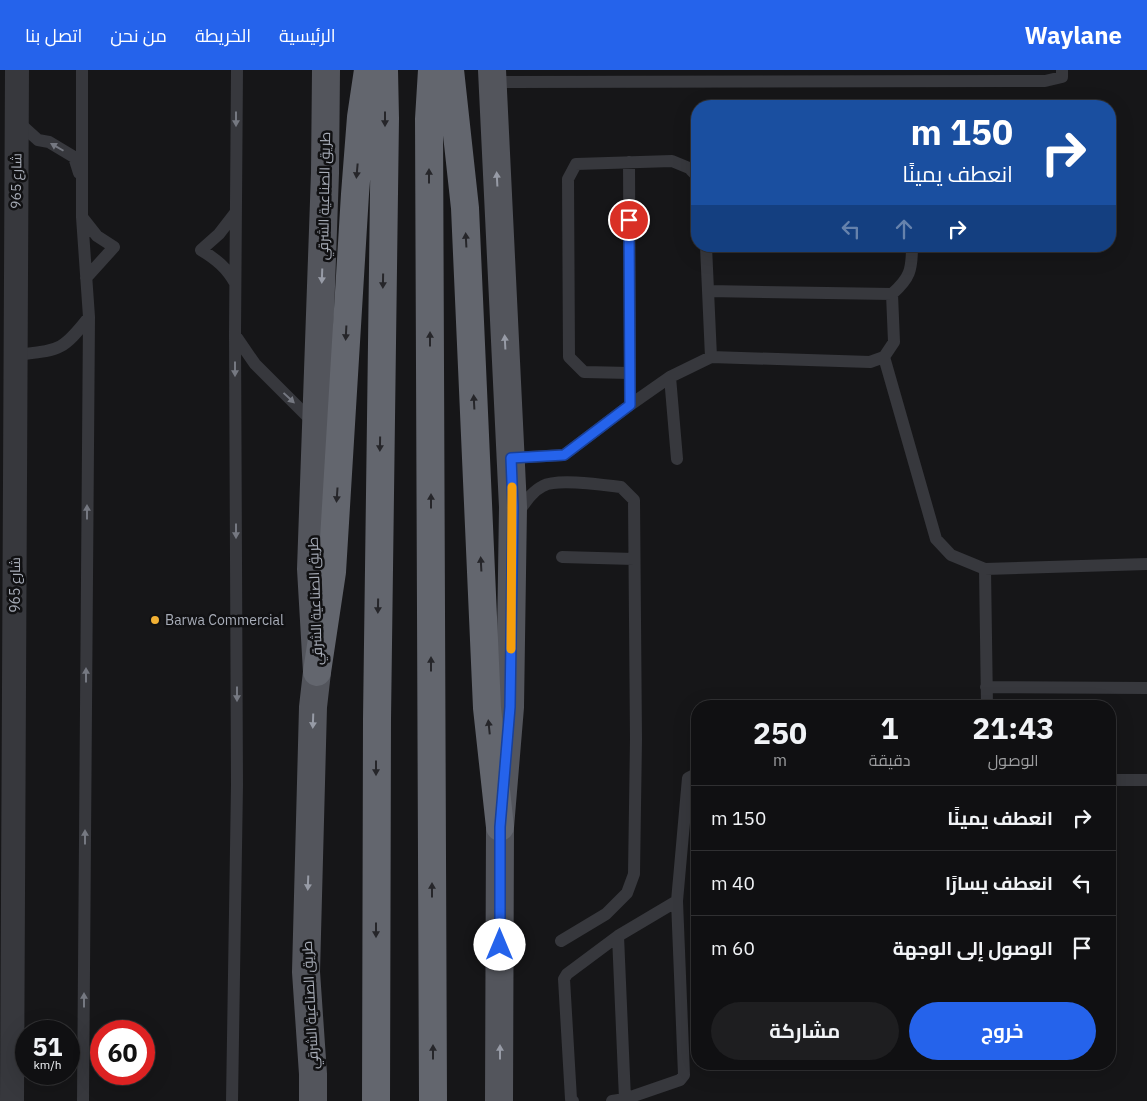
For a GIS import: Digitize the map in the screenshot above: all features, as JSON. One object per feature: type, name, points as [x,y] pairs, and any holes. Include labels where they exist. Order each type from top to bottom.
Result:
[{"type":"highway","points":[[317,672],[332,572],[354,194],[361,118],[368,70]]},
{"type":"highway","points":[[376,1101],[376,719],[385,118],[384,70]]},
{"type":"highway","points":[[432,70],[429,119],[433,1101]]},
{"type":"highway","points":[[450,70],[465,208],[487,708],[500,827]]},
{"type":"main road","name":"طريق الصناعية الشرقي","points":[[313,1101],[306,972],[313,707],[317,672],[311,568],[326,173],[326,70]]},
{"type":"main road","points":[[492,76],[513,520],[510,707],[500,827],[500,1101]]},
{"type":"street","name":"شارع 965","points":[[12,1101],[16,355],[8,278],[17,121],[17,70]]},
{"type":"lane","points":[[82,70],[82,218],[89,317],[83,1101]]},
{"type":"lane","points":[[232,1101],[237,785],[236,70]]},
{"type":"lane","points":[[492,76],[543,81],[574,76],[1046,81],[1062,77],[1062,70]]},
{"type":"lane","points":[[17,121],[38,140],[49,142],[74,157],[83,184]]},
{"type":"lane","points":[[630,373],[584,372],[569,357],[568,179],[576,164],[672,161],[691,170]]},
{"type":"lane","points":[[629,162],[630,405]]},
{"type":"lane","points":[[236,212],[219,234],[201,250],[215,258],[228,270],[236,285]]},
{"type":"lane","points":[[82,218],[97,236],[114,248],[86,278]]},
{"type":"lane","points":[[706,252],[711,357]]},
{"type":"lane","points":[[708,291],[892,294],[905,282],[912,263],[912,252]]},
{"type":"lane","points":[[511,458],[564,455],[670,377],[711,357],[870,362],[884,357],[894,342],[892,294]]},
{"type":"lane","points":[[16,355],[52,351],[64,345],[89,317]]},
{"type":"lane","points":[[235,335],[255,364],[317,426]]},
{"type":"lane","points":[[884,357],[936,539],[951,555],[985,569],[1147,564]]},
{"type":"lane","points":[[670,377],[677,459]]},
{"type":"lane","points":[[513,520],[529,496],[545,484],[568,482],[621,487],[634,500],[636,739],[634,874],[627,892],[606,914],[561,941]]},
{"type":"lane","points":[[562,557],[634,559]]},
{"type":"lane","points":[[985,569],[987,700]]},
{"type":"lane","points":[[986,688],[1147,688]]},
{"type":"lane","points":[[612,1101],[625,1099],[680,1080],[684,1075],[677,901],[688,778],[691,777]]},
{"type":"lane","points":[[1116,780],[1147,780]]},
{"type":"lane","points":[[573,1101],[571,1099],[564,979],[567,974],[618,936],[677,901]]},
{"type":"lane","points":[[618,936],[625,1099]]},
{"type":"slow traffic","points":[[511,649],[512,487]]},
{"type":"place","name":"Barwa Commercial","points":[[155,620]]},
{"type":"route","points":[[500,945],[500,827],[510,707],[513,507],[511,458],[564,455],[630,405],[629,220]]}]
